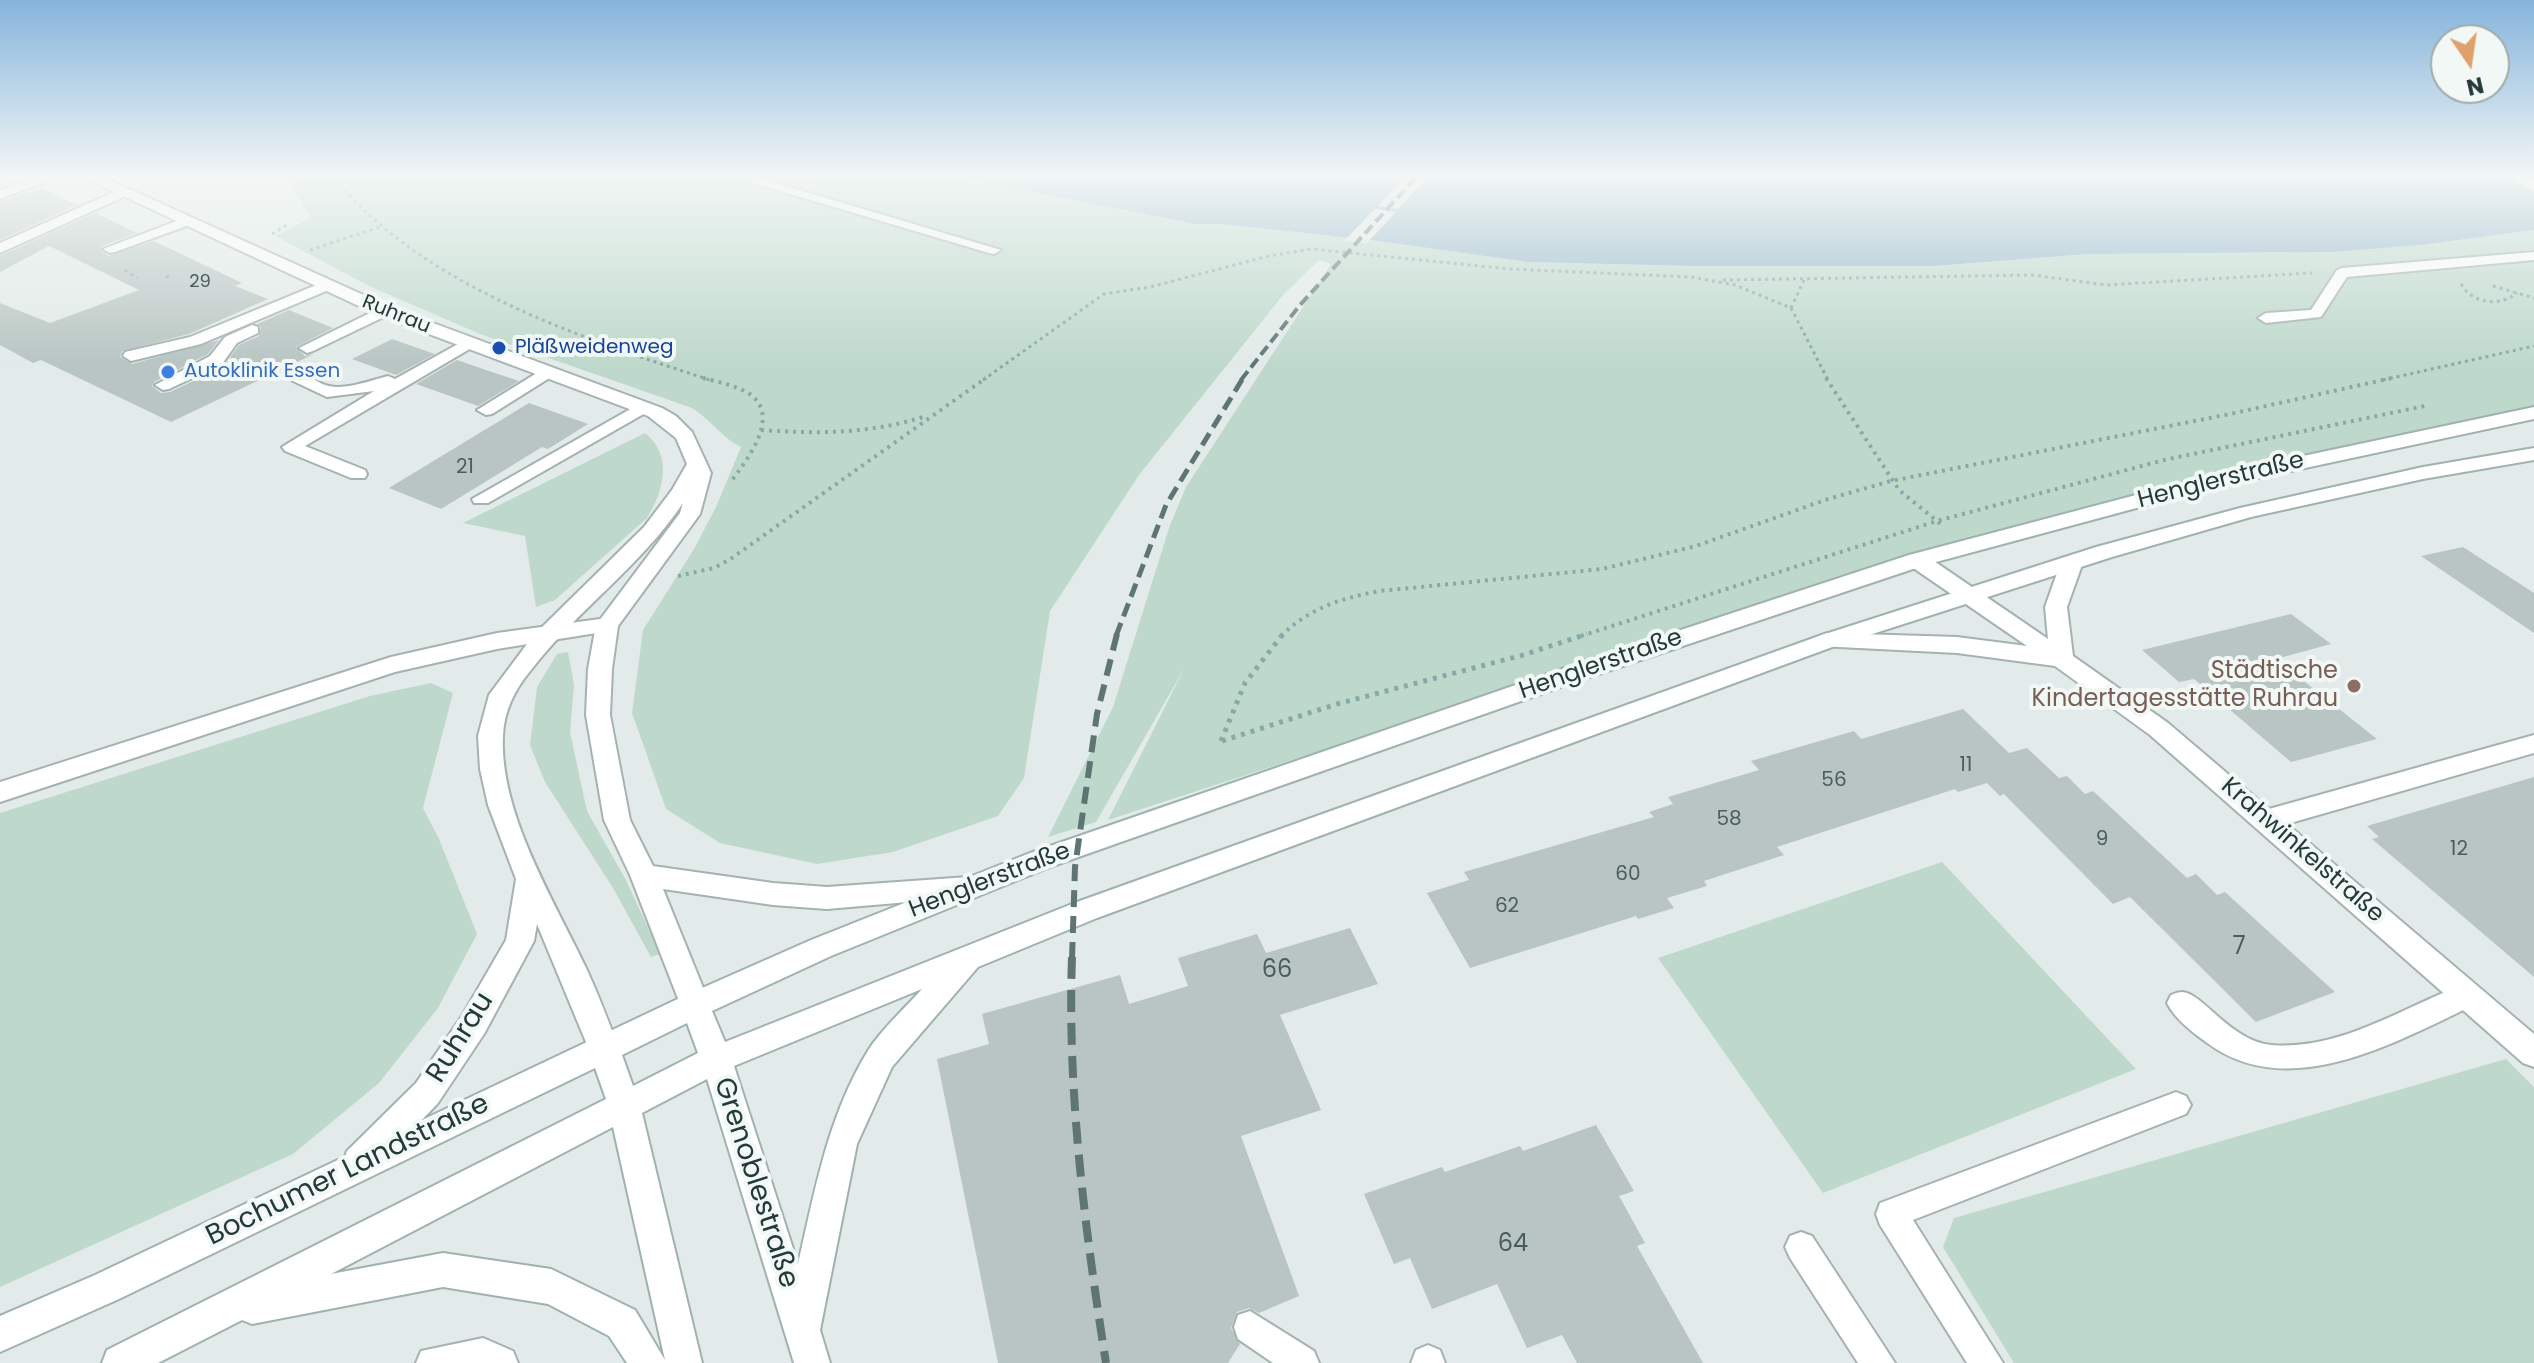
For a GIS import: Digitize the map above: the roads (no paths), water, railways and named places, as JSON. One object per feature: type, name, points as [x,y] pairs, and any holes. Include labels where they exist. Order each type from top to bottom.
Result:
[{"type":"main road","name":"Ruhrau","points":[[222,238],[384,311],[669,420],[685,436],[697,462],[686,485],[649,533],[550,632],[512,680],[496,707],[490,743],[496,788],[529,880],[576,977],[604,1049]]},
{"type":"main road","name":"Henglerstraße","points":[[695,1005],[821,948],[1040,860],[1567,676],[1917,560],[2204,483],[2534,413]]},
{"type":"main road","name":"Henglerstraße","points":[[716,1059],[972,954],[1827,641],[2072,562],[2247,512],[2423,473],[2534,454]]},
{"type":"main road","points":[[695,1005],[644,875],[617,820],[598,715],[600,669],[607,625],[690,514],[701,473],[697,462]]},
{"type":"main road","name":"Krahwinkelstraße","points":[[1917,560],[2159,729],[2534,1053]]},
{"type":"main road","points":[[2062,659],[2056,607],[2072,562]]},
{"type":"main road","points":[[0,792],[391,665],[550,632],[607,625]]},
{"type":"main road","name":"Krahwinkelstraße","points":[[1827,641],[1957,645],[2062,659]]},
{"type":"main road","points":[[2266,820],[2534,744]]},
{"type":"main road","points":[[644,875],[773,894],[827,898],[970,888]]},
{"type":"main road","name":"Ruhrau","points":[[349,1172],[427,1093],[473,1025],[520,941],[529,880]]},
{"type":"main road","points":[[807,1346],[841,1144],[854,1111],[881,1057],[972,954]]},
{"type":"main road","name":"Bochumer Landstraße","points":[[0,1334],[349,1172],[695,1005]]},
{"type":"main road","name":"Grenoblestraße","points":[[695,1005],[716,1059],[807,1346]]},
{"type":"main road","points":[[604,1049],[624,1104],[684,1363]]},
{"type":"main road","points":[[120,1363],[716,1059]]},
{"type":"main road","points":[[226,1310],[443,1270],[551,1287],[622,1323],[648,1363]]},
{"type":"lane","points":[[0,249],[25,238]]},
{"type":"lane","points":[[117,250],[151,238]]},
{"type":"lane","points":[[951,238],[994,250]]},
{"type":"lane","points":[[2266,318],[2315,314],[2321,310],[2329,289],[2342,273],[2534,256]]},
{"type":"lane","points":[[131,356],[195,341],[332,288]]},
{"type":"lane","points":[[163,385],[216,360],[231,340],[332,288]]},
{"type":"lane","points":[[307,348],[384,311]]},
{"type":"lane","points":[[299,377],[327,392],[381,385],[463,342]]},
{"type":"lane","points":[[358,474],[291,447],[463,342]]},
{"type":"lane","points":[[486,410],[545,373]]},
{"type":"lane","points":[[481,499],[641,408]]},
{"type":"lane","points":[[2181,1003],[2210,1030],[2247,1052],[2283,1057],[2335,1052],[2468,995]]},
{"type":"lane","points":[[1986,1363],[1891,1214],[2176,1105]]},
{"type":"lane","points":[[1801,1247],[1878,1363]]},
{"type":"lane","points":[[1250,1327],[1302,1363]]},
{"type":"lane","points":[[433,1363],[483,1355],[501,1363]]},
{"type":"water","points":[[1348,238],[2477,238],[2332,252],[2089,254],[1934,266],[1528,262]]},
{"type":"railway","points":[[1241,380],[1300,305],[1361,238]]},
{"type":"railway","points":[[1116,636],[1166,505],[1243,378]]},
{"type":"railway","points":[[1072,959],[1075,867],[1097,714],[1117,634]]},
{"type":"railway","points":[[1072,957],[1072,1058],[1079,1160],[1106,1363]]},
{"type":"place","name":"Pläßweidenweg","points":[[499,348]]},
{"type":"place","name":"Autoklinik Essen","points":[[168,372]]},
{"type":"place","name":"Städtische Kindertagesstätte Ruhrau","points":[[2354,686]]}]
